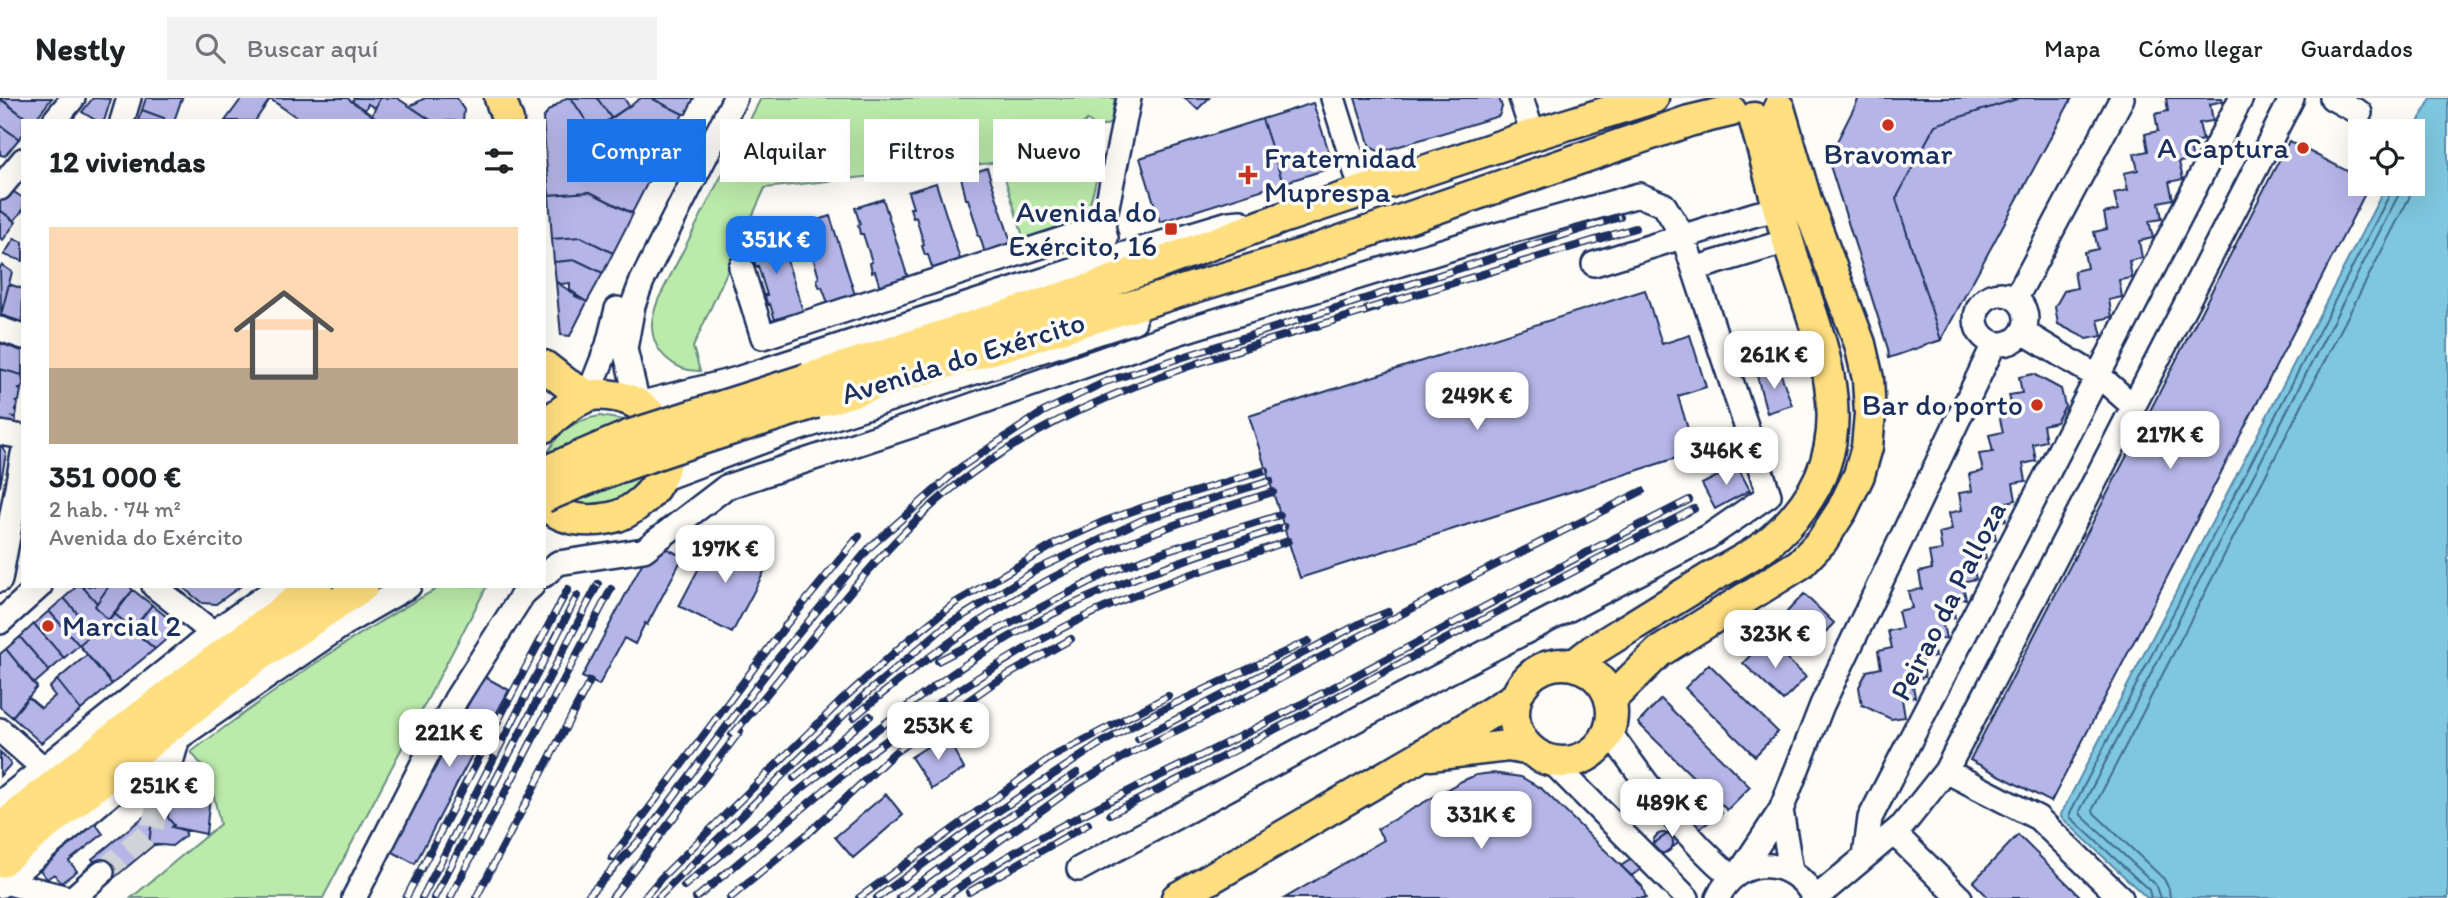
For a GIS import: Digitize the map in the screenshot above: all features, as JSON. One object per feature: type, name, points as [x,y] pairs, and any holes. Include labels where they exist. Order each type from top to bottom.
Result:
[{"type":"main road","name":"Avenida do Exército","points":[[547,507],[675,447],[811,391],[1279,219],[1653,98]]},
{"type":"main road","points":[[1610,700],[1659,652],[1800,564],[1822,541],[1848,498],[1859,475],[1867,447],[1870,414],[1868,379],[1860,344],[1806,200],[1755,107]]},
{"type":"main road","points":[[1574,665],[1774,538],[1811,498],[1823,472],[1835,413],[1831,383],[1778,209],[1755,107]]},
{"type":"main road","name":"Avenida do Exército","points":[[546,471],[628,436],[811,391],[1293,257],[1677,125],[1755,107]]},
{"type":"main road","points":[[1778,209],[1806,200]]},
{"type":"main road","points":[[546,368],[588,396],[613,396],[638,404],[656,421],[664,437],[667,453],[665,468],[648,495],[634,508],[616,517],[597,521],[577,519],[547,507]]},
{"type":"main road","points":[[546,425],[588,396]]},
{"type":"main road","points":[[2,877],[101,757],[219,654],[314,588]]},
{"type":"main road","points":[[0,829],[101,757],[360,588]]},
{"type":"main road","points":[[1419,757],[1508,746],[1564,762],[1578,759],[1596,748],[1608,730],[1610,700],[1597,677],[1574,665],[1560,664],[1533,674],[1523,684],[1516,697],[1515,726],[1521,739],[1540,755]]},
{"type":"main road","points":[[101,757],[132,697]]},
{"type":"main road","points":[[1177,898],[1419,757],[1516,697]]},
{"type":"main road","points":[[43,768],[178,738]]},
{"type":"street","points":[[56,119],[73,98]]},
{"type":"street","points":[[123,119],[129,98]]},
{"type":"street","points":[[588,396],[608,345],[628,277],[718,98]]},
{"type":"street","points":[[638,404],[625,349],[633,305],[642,281],[735,98]]},
{"type":"street","points":[[1112,258],[1103,226],[1129,98]]},
{"type":"street","points":[[1333,98],[1362,191]]},
{"type":"street","points":[[1521,98],[1532,135]]},
{"type":"street","points":[[2016,298],[2122,98]]},
{"type":"street","name":"Peirao da Palloza","points":[[1865,857],[1870,818],[2241,98]]},
{"type":"street","points":[[1736,874],[1755,866],[1771,865],[1790,872],[1806,883],[1815,898],[1903,825],[1946,771],[2292,98]]},
{"type":"street","points":[[2332,98],[2360,113]]},
{"type":"street","points":[[0,188],[21,162]]},
{"type":"street","points":[[546,573],[558,563],[644,550],[726,487],[959,410],[1180,332],[1475,241],[1639,195],[1664,205],[1683,236],[1769,495],[1708,537],[1377,709],[1079,869]]},
{"type":"street","points":[[1594,264],[1778,209]]},
{"type":"street","name":"Avenida do Exército","points":[[638,404],[734,380],[1229,223],[1279,219]]},
{"type":"street","points":[[741,267],[763,337],[1103,226]]},
{"type":"street","name":"Avenida do Exército","points":[[659,480],[785,433],[1273,276],[1384,226]]},
{"type":"street","points":[[1694,269],[1788,241]]},
{"type":"street","points":[[2000,293],[2016,298],[2027,315],[2023,332],[2009,343],[1994,344],[1979,331],[1976,321],[1978,308],[1990,296],[2000,293]]},
{"type":"street","points":[[0,329],[21,336]]},
{"type":"street","points":[[2023,332],[2099,378],[2133,406]]},
{"type":"street","points":[[1718,898],[1781,810],[1822,705],[1994,344]]},
{"type":"street","points":[[0,433],[21,437]]},
{"type":"street","points":[[0,580],[21,465]]},
{"type":"street","points":[[2,616],[37,588]]},
{"type":"street","points":[[157,588],[213,633]]},
{"type":"street","points":[[0,803],[213,633],[277,588]]},
{"type":"street","points":[[2,877],[178,738],[350,620],[406,588]]},
{"type":"street","points":[[354,898],[456,699],[529,588]]},
{"type":"street","points":[[0,730],[43,768]]},
{"type":"street","points":[[1608,730],[1660,804],[1685,833],[1736,874]]},
{"type":"street","points":[[163,791],[178,738]]},
{"type":"street","points":[[1540,755],[1687,898]]},
{"type":"street","points":[[1946,771],[2038,818],[2121,898]]},
{"type":"street","points":[[1781,810],[1790,872]]},
{"type":"street","points":[[1894,833],[1960,898]]},
{"type":"street","points":[[73,898],[102,872]]},
{"type":"street","points":[[2,877],[67,898]]},
{"type":"green space","points":[[761,98],[1115,98],[1111,123],[1105,126],[1105,119],[993,119],[993,163],[979,164],[979,119],[864,119],[864,177],[850,179],[850,119],[750,119]]},
{"type":"green space","points":[[720,178],[720,182],[819,182],[765,188],[693,347],[700,371],[674,364],[656,345],[652,321],[658,300]]},
{"type":"green space","points":[[1006,182],[1096,182],[1085,223],[1025,243]]},
{"type":"green space","points":[[600,416],[629,421],[644,471],[630,490],[612,501],[590,505],[567,502],[546,457],[554,442],[566,429]]},
{"type":"green space","points":[[438,588],[486,588],[323,898],[131,898],[220,824],[209,774],[191,752],[314,664]]},
{"type":"water","points":[[2431,98],[2448,98],[2448,898],[2147,898],[2060,816],[2381,196],[2425,196],[2425,119],[2420,119]]},
{"type":"building","points":[[0,98],[52,98],[36,119],[27,119]]},
{"type":"building","points":[[93,98],[111,99],[105,119],[94,119],[82,112]]},
{"type":"building","points":[[146,98],[182,98],[175,119],[164,119],[142,110]]},
{"type":"building","points":[[242,98],[347,98],[377,119],[299,119],[270,99],[256,119],[226,119]]},
{"type":"building","points":[[354,98],[380,98],[375,108],[368,104],[365,110],[352,102]]},
{"type":"building","points":[[380,98],[397,98],[429,119],[377,119],[372,115]]},
{"type":"building","points":[[425,98],[457,98],[464,110],[463,119],[429,119],[410,106]]},
{"type":"building","points":[[566,98],[571,98],[585,119],[567,119],[567,182],[648,182],[632,213],[590,192],[549,195],[546,119],[543,119],[548,111]]},
{"type":"building","points":[[571,98],[597,98],[611,118],[610,119],[585,119]]},
{"type":"building","points":[[597,98],[624,98],[629,106],[611,118]]},
{"type":"building","points":[[641,98],[651,98],[683,114],[680,119],[610,119]]},
{"type":"building","points":[[651,98],[694,98],[686,114],[683,114]]},
{"type":"building","points":[[1184,98],[1209,98],[1198,109]]},
{"type":"building","points":[[1355,98],[1499,98],[1502,107],[1499,116],[1380,152],[1370,147]]},
{"type":"building","points":[[1859,98],[2020,98],[1935,125],[1896,199],[1941,340],[1889,358],[1828,159]]},
{"type":"building","points":[[2020,98],[2072,98],[1941,340],[1896,199],[1935,125]]},
{"type":"building","points":[[2166,98],[2222,98],[2223,101],[2210,104],[2213,121],[2199,123],[2203,140],[2189,143],[2193,160],[2179,162],[2183,179],[2169,182],[2173,199],[2159,202],[2162,219],[2149,221],[2153,238],[2139,241],[2142,258],[2129,261],[2132,278],[2119,280],[2122,297],[2109,300],[2112,317],[2098,320],[2102,336],[2087,339],[2058,324],[2055,307],[2064,291],[2077,288],[2074,271],[2087,268],[2084,252],[2098,249],[2094,232],[2107,229],[2104,213],[2118,210],[2114,193],[2128,190],[2124,173],[2138,170],[2134,154],[2148,151],[2145,134],[2158,131],[2155,114],[2168,111]]},
{"type":"building","points":[[0,99],[27,119],[21,119],[19,139],[0,125]]},
{"type":"building","points":[[1313,103],[1334,167],[1283,183],[1262,119]]},
{"type":"building","points":[[142,110],[164,119],[139,119]]},
{"type":"building","points":[[1262,119],[1283,183],[1160,222],[1140,158]]},
{"type":"building","points":[[0,125],[19,139],[5,156],[0,155]]},
{"type":"building","points":[[2289,141],[2348,171],[2348,196],[2364,196],[2051,802],[1970,760]]},
{"type":"building","points":[[987,168],[1012,245],[985,253],[962,182],[979,182],[979,171]]},
{"type":"building","points":[[936,183],[961,262],[933,270],[922,246],[924,245],[916,217],[913,218],[908,192]]},
{"type":"building","points":[[8,188],[21,197],[21,212],[14,221],[0,210],[0,198]]},
{"type":"building","points":[[590,192],[633,214],[613,253],[581,237],[552,239],[549,195]]},
{"type":"building","points":[[883,199],[908,278],[880,287],[875,271],[872,272],[872,262],[863,234],[860,234],[855,208]]},
{"type":"building","points":[[0,210],[16,222],[3,240],[0,238]]},
{"type":"building","points":[[830,216],[855,295],[828,303],[822,287],[818,284],[819,278],[811,250],[808,251],[803,225]]},
{"type":"building","points":[[778,232],[803,311],[775,320],[766,300],[767,295],[753,258],[755,257],[750,241]]},
{"type":"building","points":[[581,237],[613,253],[603,273],[576,260],[554,262],[552,239]]},
{"type":"building","points":[[14,239],[21,241],[21,260],[4,255]]},
{"type":"building","points":[[576,260],[603,273],[587,302],[575,296],[570,290],[570,283],[556,282],[554,262]]},
{"type":"building","points":[[2,265],[12,272],[1,315],[0,267]]},
{"type":"building","points":[[556,282],[587,302],[570,336],[561,335]]},
{"type":"building","points":[[9,284],[21,288],[21,322],[1,315]]},
{"type":"building","points":[[1645,290],[1662,344],[1690,335],[1706,387],[1678,396],[1695,452],[1300,578],[1249,416]]},
{"type":"building","points":[[0,343],[21,351],[21,375],[0,369]]},
{"type":"building","points":[[0,369],[21,375],[21,389],[18,389],[21,390],[19,401],[16,402],[17,409],[14,410],[17,410],[16,416],[13,417],[16,418],[15,424],[0,424]]},
{"type":"building","points":[[1779,369],[1792,405],[1767,413],[1757,376]]},
{"type":"building","points":[[2033,374],[2061,389],[2065,406],[2056,422],[2043,425],[2046,441],[2033,444],[2036,461],[2023,464],[2026,481],[2013,483],[2016,500],[2003,503],[2006,520],[1993,523],[1996,540],[1983,542],[1986,559],[1972,562],[1976,579],[1962,582],[1966,599],[1952,601],[1955,618],[1942,621],[1946,638],[1932,641],[1935,657],[1922,660],[1925,677],[1912,680],[1915,697],[1902,699],[1905,717],[1891,719],[1862,705],[1859,687],[1867,671],[1881,668],[1878,651],[1892,648],[1888,631],[1902,628],[1898,611],[1912,608],[1908,591],[1922,589],[1919,572],[1932,569],[1929,552],[1942,550],[1939,533],[1952,530],[1949,513],[1962,510],[1959,493],[1972,491],[1969,474],[1983,471],[1979,454],[1993,452],[1989,435],[2003,432],[1999,415],[2013,412],[2009,395],[2022,393],[2019,377]]},
{"type":"building","points":[[0,443],[6,453],[0,487]]},
{"type":"building","points":[[1737,466],[1750,490],[1715,509],[1702,484]]},
{"type":"building","points":[[711,545],[729,554],[733,547],[747,554],[752,545],[773,555],[732,633],[679,606]]},
{"type":"building","points":[[668,549],[683,557],[635,644],[624,638],[599,685],[582,677],[646,556]]},
{"type":"building","points":[[75,588],[84,588],[108,620],[94,632],[64,598]]},
{"type":"building","points":[[84,588],[108,588],[97,603]]},
{"type":"building","points":[[108,588],[133,590],[108,620],[95,606]]},
{"type":"building","points":[[183,588],[238,588],[216,604],[202,603]]},
{"type":"building","points":[[133,590],[152,605],[133,629],[115,614]]},
{"type":"building","points":[[1804,594],[1834,623],[1811,647],[1781,618]]},
{"type":"building","points":[[64,598],[94,632],[79,645],[49,611]]},
{"type":"building","points":[[152,605],[172,621],[175,632],[155,649],[132,630]]},
{"type":"building","points":[[49,611],[79,645],[64,658],[34,624]]},
{"type":"building","points":[[115,614],[155,649],[112,684],[79,645]]},
{"type":"building","points":[[34,624],[64,658],[49,671],[20,637]]},
{"type":"building","points":[[20,637],[49,671],[34,684],[6,649]]},
{"type":"building","points":[[1766,639],[1806,677],[1783,701],[1743,663]]},
{"type":"building","points":[[6,649],[37,687],[12,717],[0,707],[0,654]]},
{"type":"building","points":[[87,655],[112,684],[81,710],[57,680]]},
{"type":"building","points":[[1709,664],[1778,732],[1755,756],[1685,688]]},
{"type":"building","points":[[483,676],[509,690],[487,731],[485,730],[415,864],[391,851],[423,791],[418,788],[438,751],[443,753]]},
{"type":"building","points":[[57,680],[81,710],[41,743],[12,717],[28,697],[41,708],[55,696],[49,688]]},
{"type":"building","points":[[1661,699],[1750,787],[1727,810],[1638,723]]},
{"type":"building","points":[[946,735],[964,769],[932,789],[911,757]]},
{"type":"building","points":[[0,752],[11,764],[0,776]]},
{"type":"building","points":[[1492,773],[1521,777],[1542,789],[1642,886],[1646,898],[1285,898],[1384,840],[1377,829],[1462,781],[1476,775]]},
{"type":"building","points":[[173,782],[211,786],[206,834],[172,827],[174,825],[168,818]]},
{"type":"building","points":[[171,784],[168,818],[174,825],[172,827],[186,831],[185,836],[172,846],[149,844],[155,797]]},
{"type":"building","points":[[886,794],[903,815],[853,858],[835,837]]},
{"type":"building","points":[[1714,802],[1722,813],[1631,876],[1621,866]]},
{"type":"building","points":[[153,809],[149,844],[155,844],[110,881],[92,859]]},
{"type":"building","points":[[95,823],[103,834],[69,861],[77,871],[61,883],[54,874],[47,879],[40,870]]},
{"type":"building","points":[[1663,833],[1670,836],[1673,843],[1670,850],[1663,853],[1656,850],[1653,843],[1656,836]]},
{"type":"building","points":[[2018,835],[2082,898],[1989,898],[1973,882]]},
{"type":"tunnel","points":[[102,872],[151,831],[163,791]]},
{"type":"railway","points":[[586,898],[648,831],[774,663],[871,546],[961,467],[1043,412],[1105,382],[1620,217]]},
{"type":"railway","points":[[1367,309],[1635,228]]},
{"type":"railway","points":[[732,735],[874,564],[926,511],[974,472],[1026,438],[1081,409],[1139,385],[1197,363],[1376,308]]},
{"type":"railway","points":[[644,898],[661,878],[840,702],[906,642],[955,603],[1057,543],[1105,521],[1266,470]]},
{"type":"railway","points":[[658,898],[861,698],[943,628],[1038,569],[1142,520],[1270,481]]},
{"type":"railway","points":[[920,898],[1078,784],[1127,755],[1253,693],[1462,582],[1642,491]]},
{"type":"railway","points":[[854,717],[960,635],[1055,576],[1147,535],[1273,492]]},
{"type":"railway","points":[[944,898],[980,873],[1056,829],[1252,730],[1689,500]]},
{"type":"railway","points":[[1110,814],[1694,509]]},
{"type":"railway","points":[[938,661],[1109,572],[1168,550],[1280,515]]},
{"type":"railway","points":[[684,886],[865,739],[999,643],[1103,591],[1284,527]]},
{"type":"railway","points":[[612,858],[786,625],[859,536]]},
{"type":"railway","points":[[696,898],[875,749],[1010,658],[1113,604],[1288,541]]},
{"type":"railway","points":[[434,898],[598,584]]},
{"type":"railway","points":[[406,898],[568,589]]},
{"type":"railway","points":[[450,898],[611,589]]},
{"type":"railway","points":[[422,898],[577,596]]},
{"type":"railway","points":[[1138,739],[1361,623],[1388,612]]},
{"type":"railway","points":[[730,898],[811,831],[894,753],[992,684],[1071,639]]},
{"type":"railway","points":[[877,898],[965,833],[1098,745],[1159,711],[1308,641]]},
{"type":"railway","points":[[476,898],[590,681]]},
{"type":"railway","points":[[859,898],[1050,758],[1168,696]]},
{"type":"railway","points":[[794,778],[870,716]]},
{"type":"railway","points":[[612,898],[740,731]]},
{"type":"railway","points":[[899,898],[1012,815],[1077,773]]},
{"type":"railway","points":[[969,892],[1088,824]]},
{"type":"place","name":"Bravomar","points":[[1888,125]]},
{"type":"place","name":"A Captura","points":[[2303,148]]},
{"type":"place","name":"Fraternidad Muprespa","points":[[1248,175]]},
{"type":"place","name":"Avenida do Exército, 16","points":[[1171,229]]},
{"type":"place","name":"Bar do porto","points":[[2037,405]]},
{"type":"place","name":"Marcial 2","points":[[48,626]]}]
